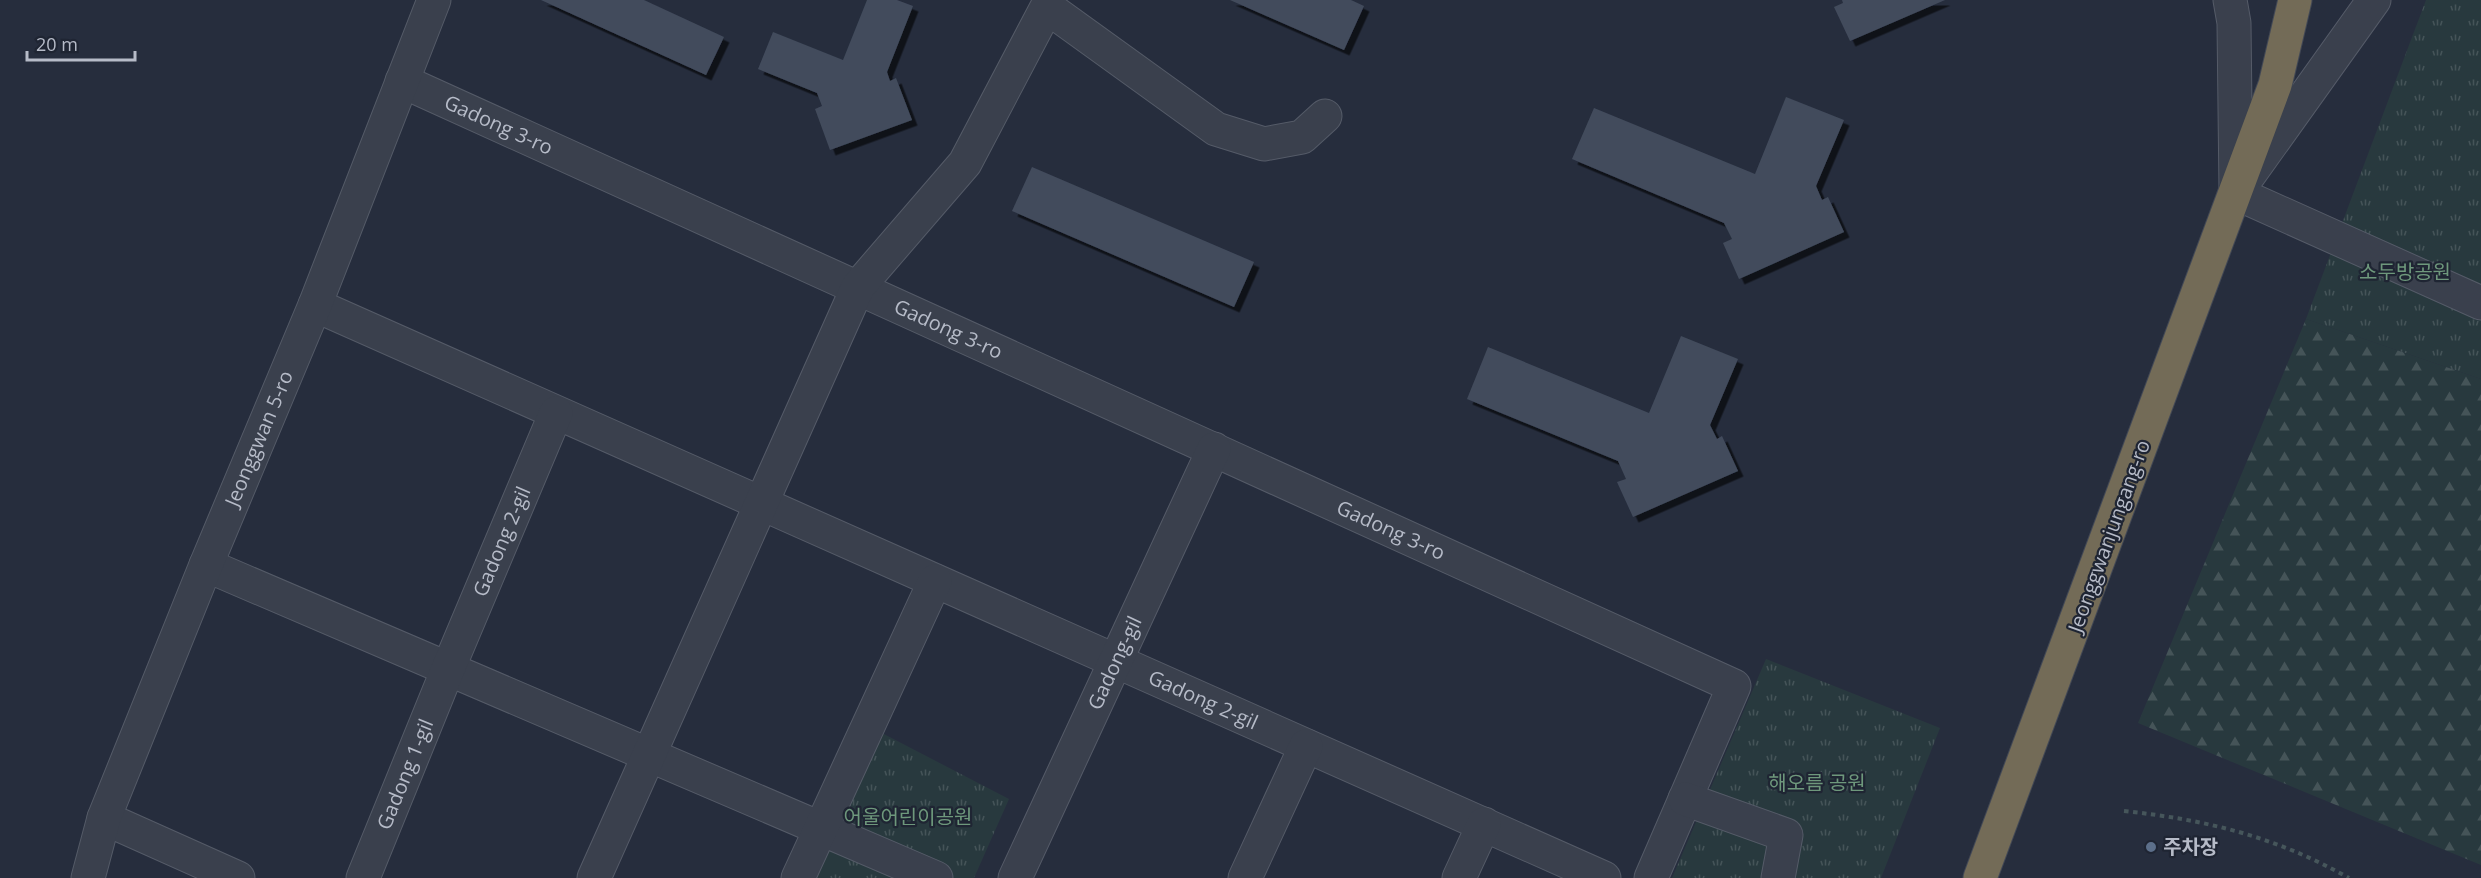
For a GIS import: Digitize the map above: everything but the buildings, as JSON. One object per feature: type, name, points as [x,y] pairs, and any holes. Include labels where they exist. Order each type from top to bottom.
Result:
[{"type":"highway","name":"Jeonggwanjungang-ro","points":[[1980,878],[2275,86],[2295,0]]},
{"type":"street","name":"Jeonggwan 5-ro","points":[[88,878],[104,818],[206,565],[315,305],[434,0]]},
{"type":"street","points":[[2230,0],[2234,23],[2236,193]]},
{"type":"street","points":[[2236,193],[2374,0]]},
{"type":"street","points":[[594,878],[858,288],[965,163],[1041,2],[1216,129],[1264,144],[1302,137],[1325,116]]},
{"type":"street","name":"Gadong 3-ro","points":[[402,81],[1734,686],[1651,878]]},
{"type":"street","points":[[2236,193],[2481,303]]},
{"type":"street","name":"Gadong 2-gil","points":[[315,305],[1604,878]]},
{"type":"street","name":"Gadong 2-gil","points":[[448,669],[556,413]]},
{"type":"street","name":"Gadong-gil","points":[[1015,878],[1214,449]]},
{"type":"street","points":[[206,565],[936,878]]},
{"type":"street","points":[[798,878],[935,581]]},
{"type":"street","name":"Gadong 1-gil","points":[[363,878],[448,669]]},
{"type":"street","points":[[1245,878],[1306,746]]},
{"type":"street","points":[[1685,799],[1786,834],[1778,878]]},
{"type":"street","points":[[104,818],[238,878]]},
{"type":"street","points":[[1459,878],[1484,824]]},
{"type":"path","points":[[2124,811],[2239,830],[2311,856],[2349,878]]},
{"type":"green space","name":"소두방공원","points":[[2426,0],[2481,0],[2481,379],[2306,319]]},
{"type":"green space","points":[[2306,319],[2481,379],[2481,865],[2138,723]]},
{"type":"green space","name":"해오름 공원","points":[[1766,659],[1940,728],[1881,878],[1672,878]]},
{"type":"green space","name":"어울어린이공원","points":[[880,732],[1009,799],[974,878],[812,878]]},
{"type":"place","name":"주차장","points":[[2151,847]]}]
